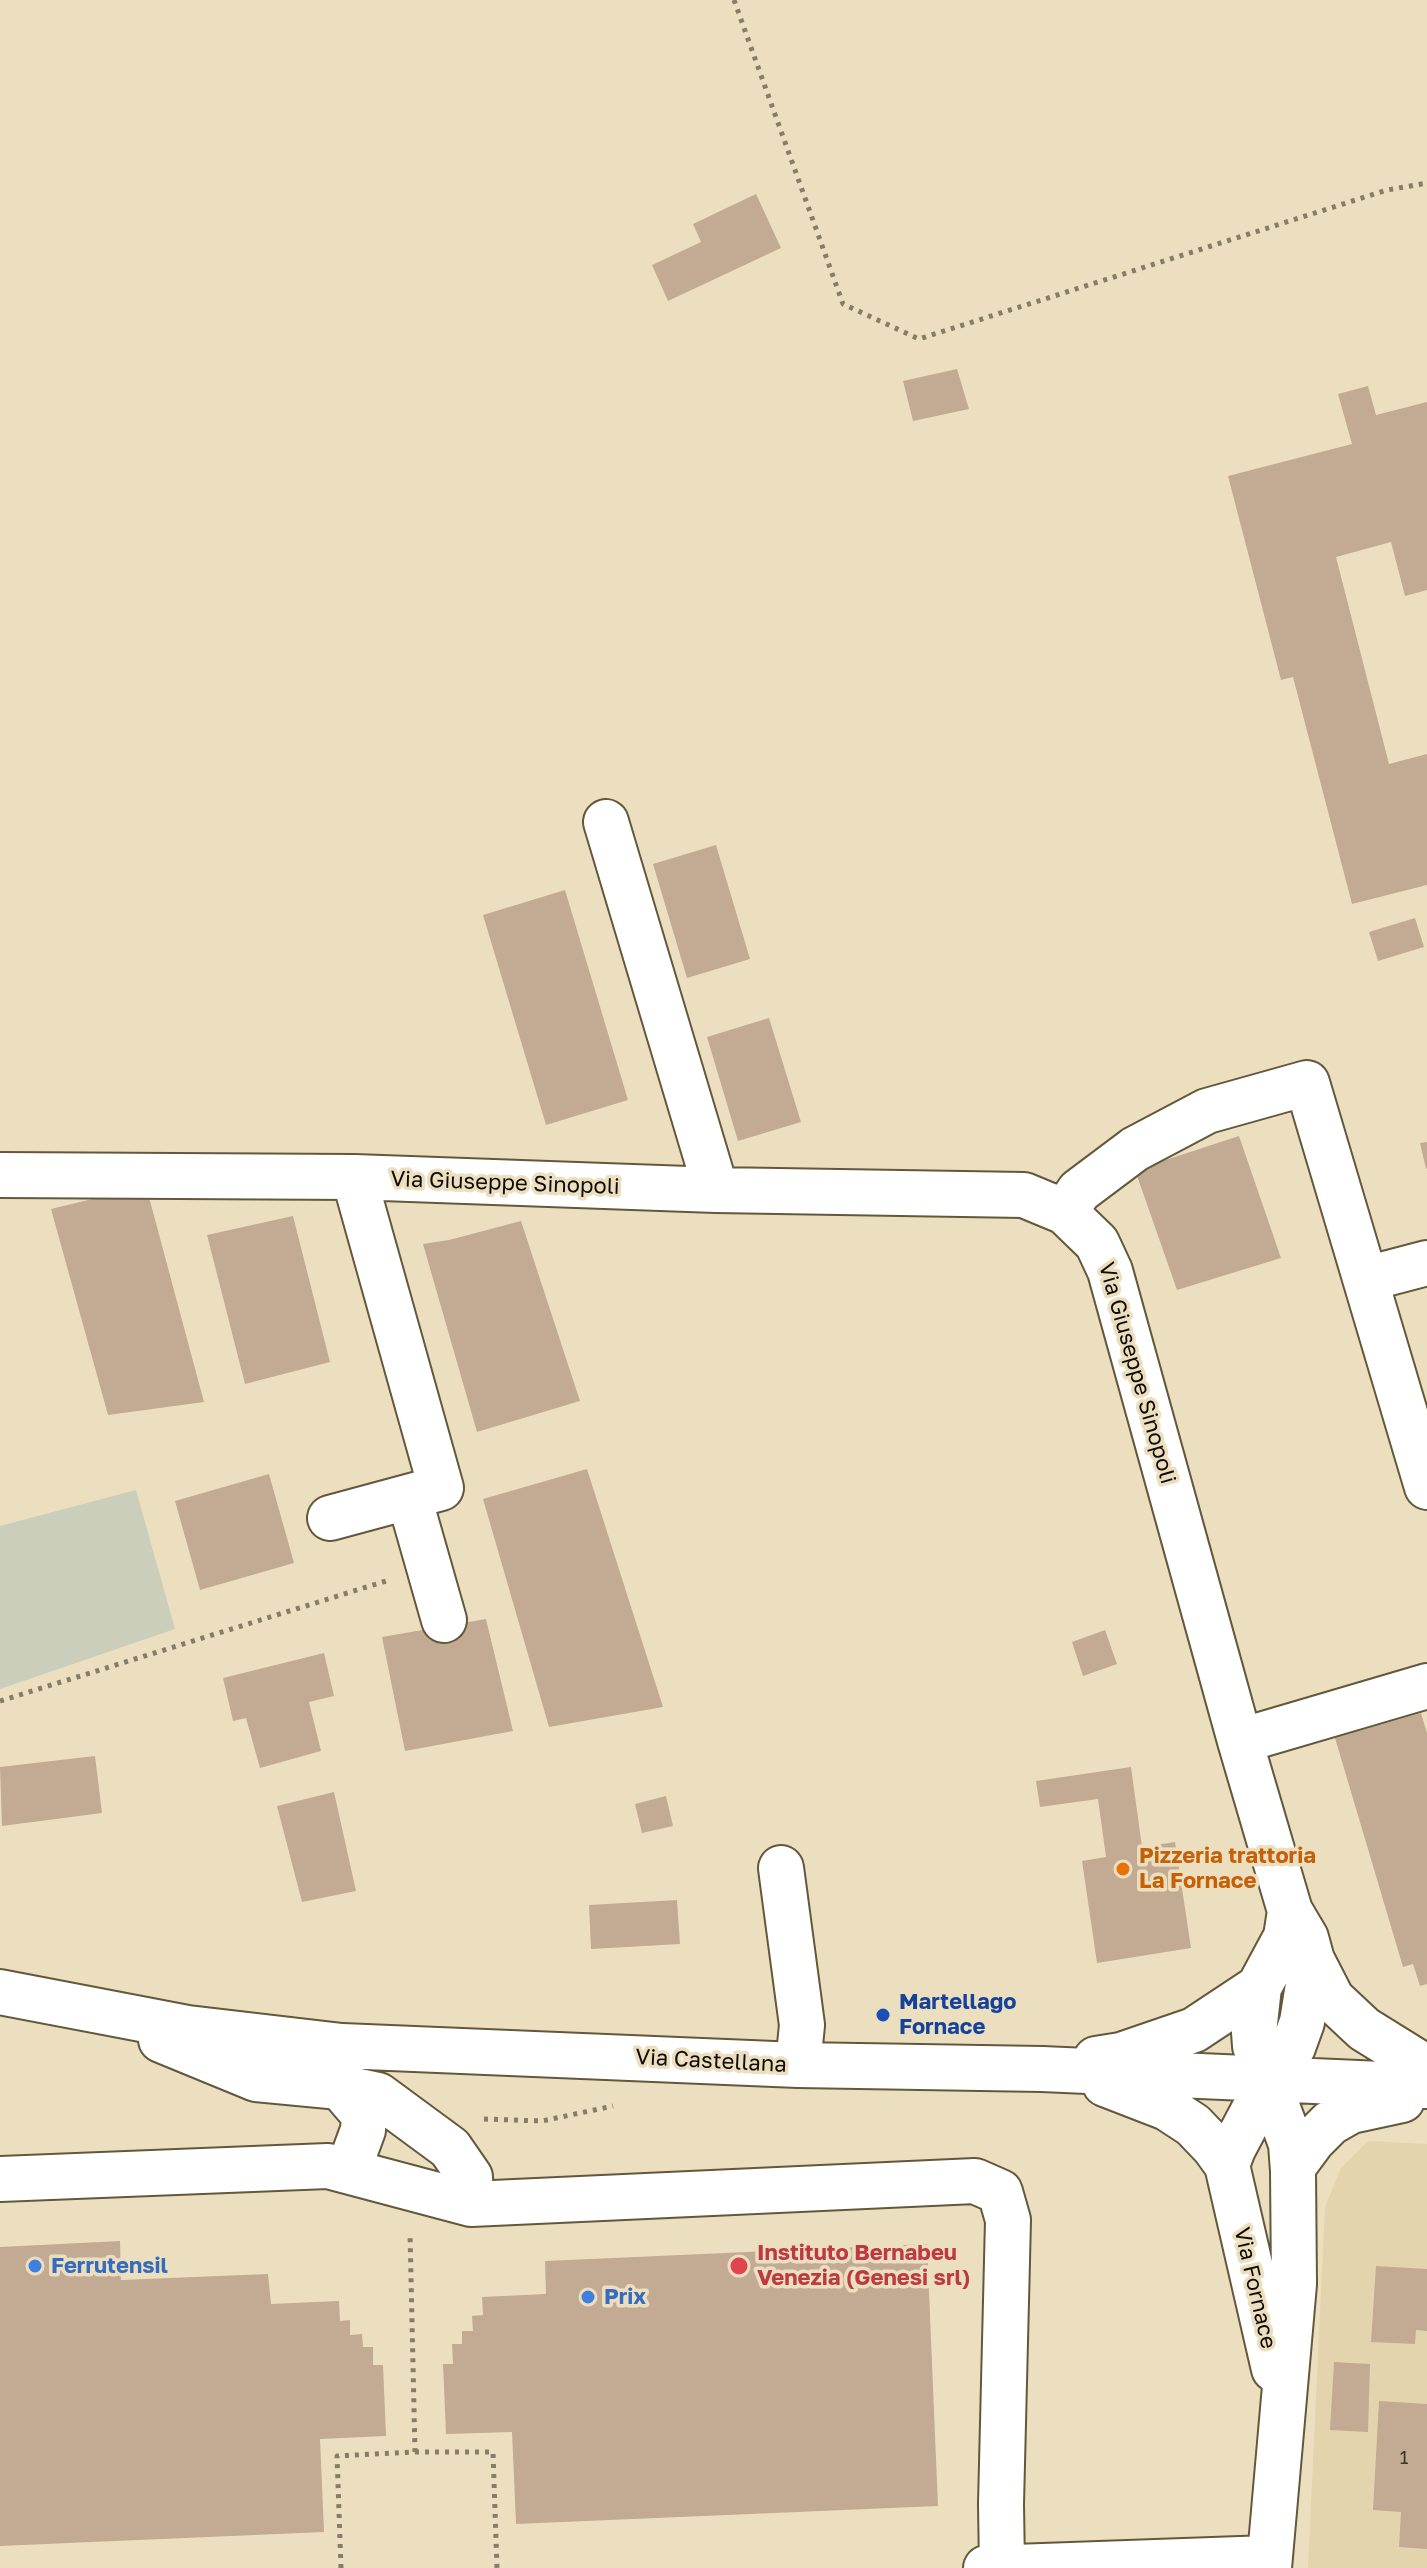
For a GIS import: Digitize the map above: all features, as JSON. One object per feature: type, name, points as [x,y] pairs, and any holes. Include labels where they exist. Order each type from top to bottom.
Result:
[{"type":"street","points":[[606,822],[716,1190]]},
{"type":"street","points":[[1065,1212],[1079,1191],[1147,1143],[1207,1111],[1307,1083],[1427,1487]]},
{"type":"street","name":"Via Giuseppe Sinopoli","points":[[0,1175],[354,1177],[716,1190],[1024,1195],[1065,1212],[1097,1243],[1110,1271],[1290,1911],[1306,1938],[1312,1960],[1332,1999],[1364,2029],[1427,2068]]},
{"type":"street","name":"Via Giuseppe Sinopoli","points":[[330,1518],[441,1488],[354,1177]]},
{"type":"street","points":[[1366,1279],[1427,1263]]},
{"type":"street","points":[[409,1497],[444,1620]]},
{"type":"street","points":[[1240,1741],[1427,1686]]},
{"type":"street","points":[[781,1868],[802,2025],[798,2065]]},
{"type":"street","points":[[1269,2081],[1255,2046],[1259,1987],[1286,1937],[1290,1911]]},
{"type":"street","points":[[1227,2165],[1269,2081],[1293,2047],[1302,2022],[1312,1960]]},
{"type":"street","points":[[1042,2069],[1121,2055],[1194,2030],[1259,1987]]},
{"type":"street","name":"Via Castellana","points":[[0,1992],[188,2028],[342,2046],[798,2065],[1042,2069],[1427,2086]]},
{"type":"street","points":[[85,2008],[256,2079],[340,2087],[378,2095],[450,2148],[470,2177],[471,2204]]},
{"type":"street","name":"Via Fornace","points":[[1042,2069],[1112,2086],[1167,2108],[1193,2125],[1227,2165],[1284,2410]]},
{"type":"street","name":"Via Fornace","points":[[1269,2081],[1291,2144],[1294,2284],[1269,2563]]},
{"type":"street","points":[[340,2087],[364,2115],[363,2130],[348,2171]]},
{"type":"street","points":[[1293,2167],[1330,2123],[1351,2111],[1427,2095]]},
{"type":"street","points":[[0,2179],[328,2166],[471,2204],[975,2181],[1000,2192],[1008,2220],[1002,2567]]},
{"type":"street","points":[[986,2568],[1269,2563]]},
{"type":"path","points":[[734,0],[843,304],[919,339],[1387,190],[1427,183]]},
{"type":"path","points":[[0,1701],[429,1567]]},
{"type":"path","points":[[409,2188],[415,2452]]},
{"type":"path","points":[[341,2568],[337,2456],[415,2452],[493,2452],[497,2568]]},
{"type":"shaded area","points":[[1368,2141],[1427,2144],[1427,2568],[1308,2568],[1325,2207],[1341,2168]]},
{"type":"green space","points":[[136,1490],[175,1629],[0,1689],[0,1526]]},
{"type":"building","points":[[756,194],[781,248],[668,301],[652,265],[701,242],[693,224]]},
{"type":"building","points":[[957,369],[969,409],[913,421],[903,381]]},
{"type":"building","points":[[1368,386],[1376,415],[1427,402],[1427,590],[1405,596],[1391,542],[1336,557],[1389,764],[1427,754],[1427,885],[1352,904],[1293,677],[1281,680],[1228,476],[1352,444],[1338,394]]},
{"type":"building","points":[[716,845],[750,959],[687,978],[653,864]]},
{"type":"building","points":[[565,890],[628,1100],[546,1125],[483,915]]},
{"type":"building","points":[[1415,918],[1424,947],[1378,961],[1369,932]]},
{"type":"building","points":[[769,1018],[801,1122],[738,1141],[707,1037]]},
{"type":"building","points":[[1239,1136],[1281,1258],[1177,1290],[1135,1170]]},
{"type":"building","points":[[1427,1142],[1427,1168],[1426,1169],[1420,1143]]},
{"type":"building","points":[[146,1186],[204,1402],[108,1415],[51,1209]]},
{"type":"building","points":[[293,1216],[330,1362],[245,1384],[207,1235]]},
{"type":"building","points":[[521,1221],[580,1401],[477,1432],[423,1244]]},
{"type":"building","points":[[587,1469],[663,1707],[549,1727],[483,1499]]},
{"type":"building","points":[[269,1474],[294,1563],[200,1590],[175,1501]]},
{"type":"building","points":[[486,1619],[513,1731],[405,1751],[382,1637]]},
{"type":"building","points":[[1105,1630],[1117,1664],[1083,1676],[1072,1642]]},
{"type":"building","points":[[324,1653],[334,1696],[309,1702],[321,1751],[260,1768],[246,1718],[233,1721],[223,1678]]},
{"type":"building","points":[[1421,1713],[1427,1733],[1427,1984],[1420,1986],[1413,1964],[1403,1967],[1335,1738]]},
{"type":"building","points":[[95,1756],[102,1813],[2,1826],[0,1767]]},
{"type":"building","points":[[1131,1767],[1142,1847],[1175,1842],[1191,1948],[1097,1963],[1082,1861],[1106,1857],[1098,1799],[1040,1807],[1036,1781]]},
{"type":"building","points":[[334,1792],[356,1891],[302,1902],[277,1806]]},
{"type":"building","points":[[666,1796],[673,1826],[642,1833],[635,1804]]},
{"type":"building","points":[[677,1900],[680,1944],[591,1949],[589,1905]]},
{"type":"building","points":[[120,2241],[121,2280],[268,2274],[271,2304],[339,2301],[340,2321],[350,2320],[350,2335],[362,2334],[363,2347],[373,2347],[373,2365],[383,2365],[386,2436],[320,2439],[324,2532],[0,2546],[0,2247]]},
{"type":"building","points":[[927,2244],[938,2506],[516,2524],[512,2432],[446,2434],[443,2364],[453,2364],[452,2344],[462,2344],[462,2331],[473,2331],[472,2316],[483,2315],[482,2297],[546,2294],[545,2261]]},
{"type":"building","points":[[1376,2266],[1427,2269],[1427,2331],[1416,2330],[1415,2344],[1371,2342]]},
{"type":"building","points":[[1334,2362],[1370,2364],[1368,2432],[1330,2430]]},
{"type":"building","points":[[1379,2401],[1427,2404],[1427,2549],[1399,2547],[1401,2512],[1373,2510]]},
{"type":"place","name":"Pizzeria trattoria La Fornace","points":[[1123,1869]]},
{"type":"place","name":"Martellago Fornace","points":[[883,2015]]},
{"type":"place","name":"Ferrutensil","points":[[35,2266]]},
{"type":"place","name":"Instituto Bernabeu Venezia (Genesi srl)","points":[[739,2266]]},
{"type":"place","name":"Prix","points":[[588,2297]]}]
